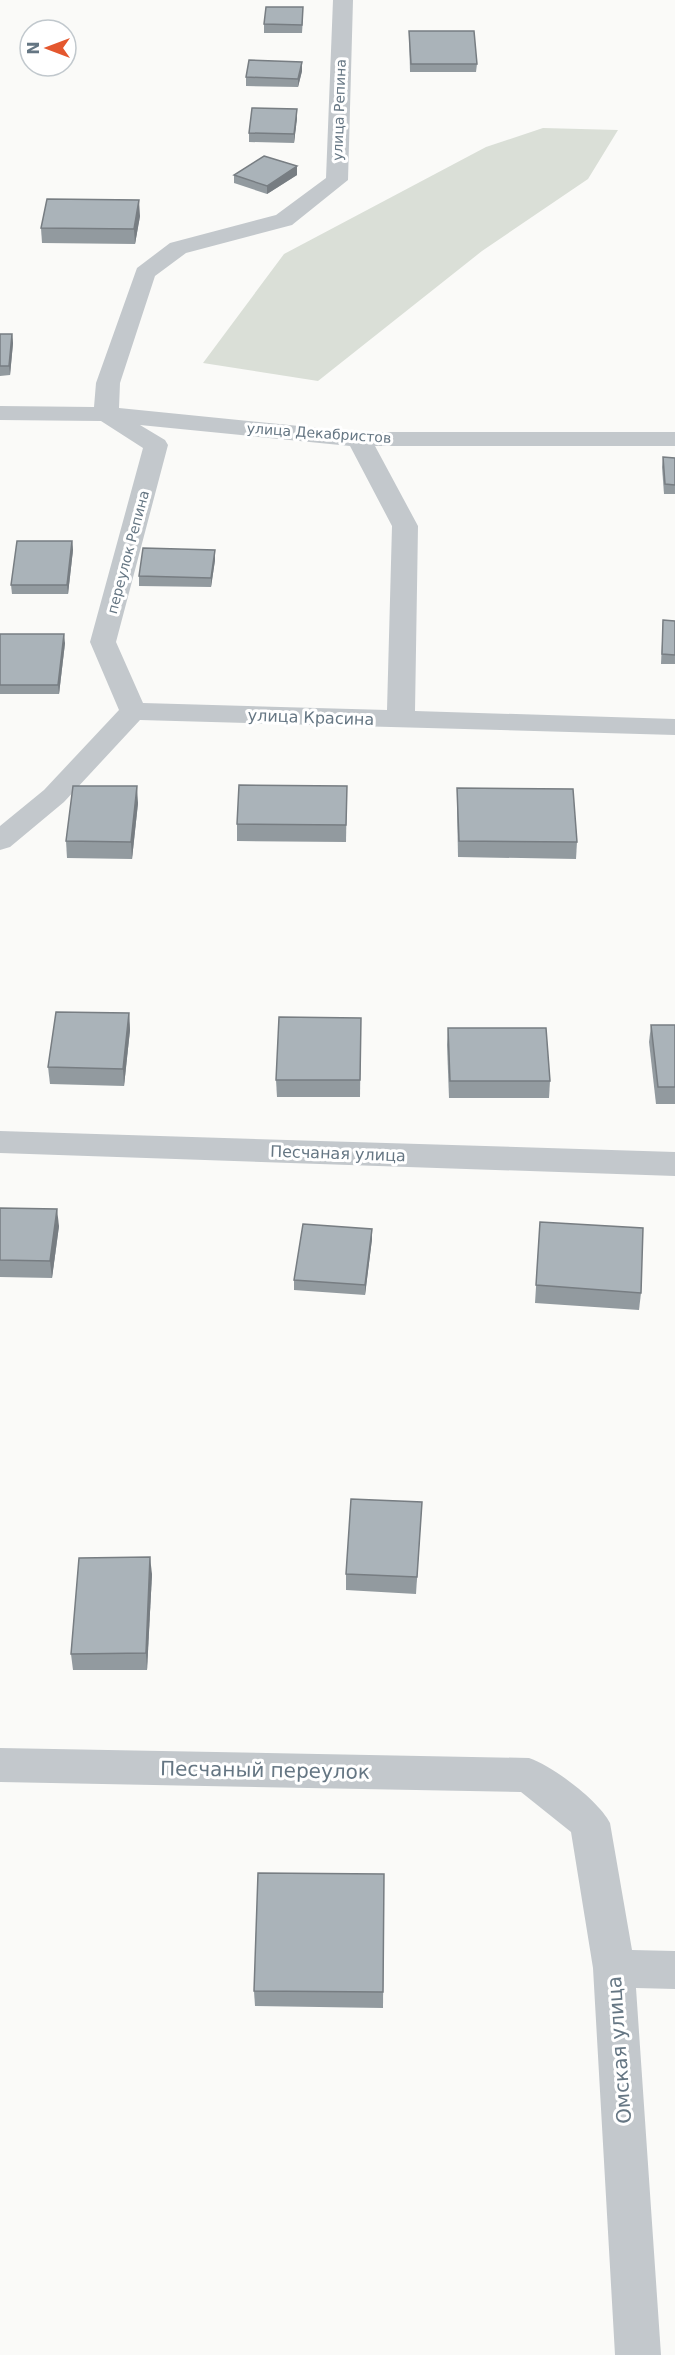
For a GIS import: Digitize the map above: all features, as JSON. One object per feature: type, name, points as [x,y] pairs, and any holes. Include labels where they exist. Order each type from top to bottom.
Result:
[{"type":"street","name":"улица Репина","points":[[106,414],[108,382],[145,273],[178,248],[284,220],[337,180],[343,0]]},
{"type":"street","name":"улица Декабристов","points":[[0,413],[106,414],[359,439],[675,439]]},
{"type":"street","name":"переулок Репина","points":[[106,414],[156,445],[103,642],[134,711]]},
{"type":"street","points":[[359,439],[405,526],[401,719]]},
{"type":"street","points":[[0,841],[54,796],[134,711]]},
{"type":"street","name":"улица Красина","points":[[134,711],[675,727]]},
{"type":"street","name":"Песчаная улица","points":[[0,1142],[675,1164]]},
{"type":"street","name":"Песчаный переулок","points":[[0,1765],[530,1775]]},
{"type":"street","name":"Омская улица","points":[[530,1775],[590,1823],[614,1968],[638,2355]]},
{"type":"street","points":[[614,1968],[675,1970]]},
{"type":"shaded area","points":[[543,128],[618,130],[588,179],[482,251],[318,381],[203,363],[284,254],[486,147]]},
{"type":"building","points":[[266,7],[303,7],[302,25],[264,24]]},
{"type":"building","points":[[409,31],[474,31],[477,64],[411,64]]},
{"type":"building","points":[[249,60],[302,62],[298,79],[246,77]]},
{"type":"building","points":[[252,108],[297,109],[294,134],[249,133]]},
{"type":"building","points":[[264,156],[297,166],[267,186],[234,175]]},
{"type":"building","points":[[47,199],[139,200],[134,229],[41,228]]},
{"type":"building","points":[[0,334],[12,334],[9,366],[0,366]]},
{"type":"building","points":[[663,457],[675,458],[675,485],[665,484]]},
{"type":"building","points":[[17,541],[72,541],[67,585],[11,585]]},
{"type":"building","points":[[143,548],[215,550],[211,578],[139,576]]},
{"type":"building","points":[[663,620],[675,621],[675,655],[662,654]]},
{"type":"building","points":[[0,634],[64,634],[58,685],[0,685]]},
{"type":"building","points":[[239,785],[347,786],[346,825],[237,824]]},
{"type":"building","points":[[73,786],[137,786],[131,842],[66,841]]},
{"type":"building","points":[[457,788],[573,789],[577,842],[459,841]]},
{"type":"building","points":[[56,1012],[129,1013],[123,1069],[48,1067]]},
{"type":"building","points":[[279,1017],[361,1018],[360,1080],[276,1080]]},
{"type":"building","points":[[651,1025],[675,1025],[675,1087],[658,1087]]},
{"type":"building","points":[[448,1028],[546,1028],[550,1081],[450,1081]]},
{"type":"building","points":[[0,1208],[57,1209],[50,1261],[0,1260]]},
{"type":"building","points":[[540,1222],[643,1228],[641,1293],[536,1285]]},
{"type":"building","points":[[303,1224],[372,1229],[365,1285],[294,1280]]},
{"type":"building","points":[[351,1499],[422,1502],[417,1577],[346,1574]]},
{"type":"building","points":[[150,1557],[146,1653],[71,1654],[79,1558]]},
{"type":"building","points":[[258,1873],[384,1874],[383,1992],[254,1991]]}]
